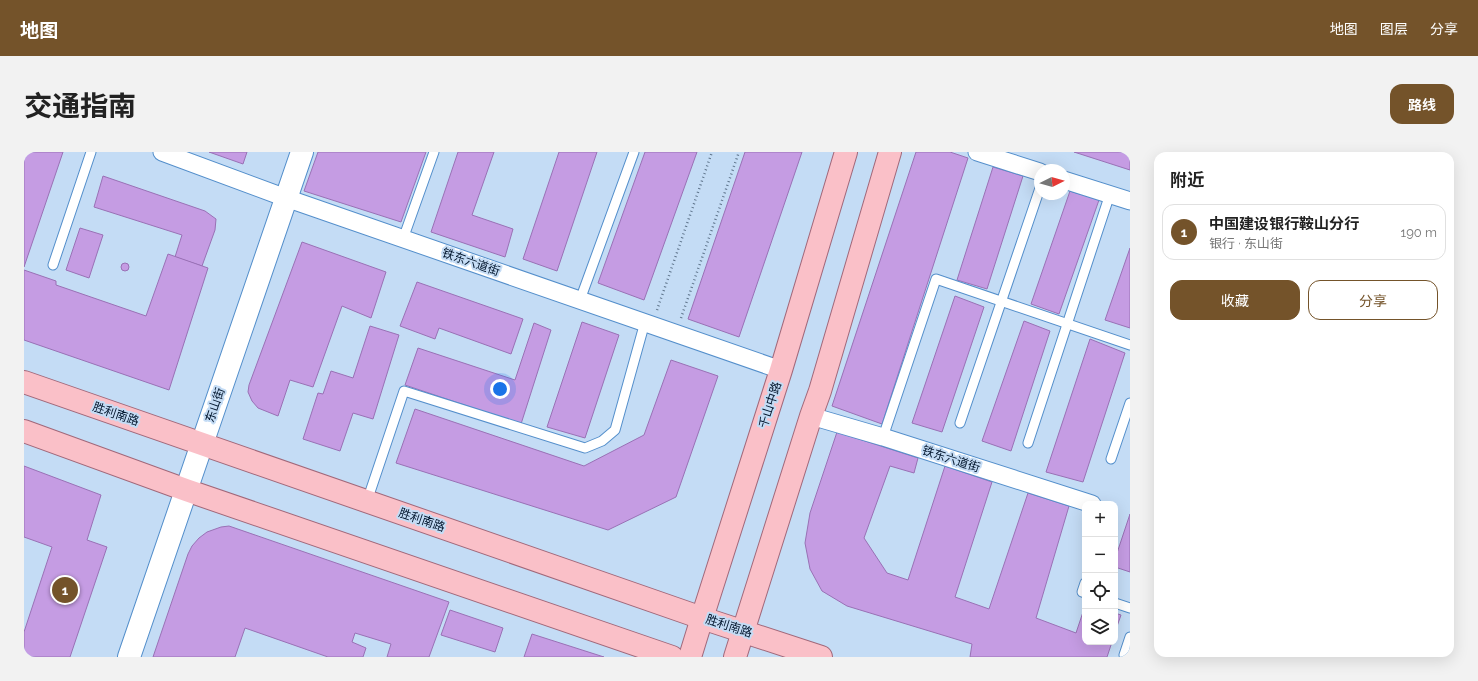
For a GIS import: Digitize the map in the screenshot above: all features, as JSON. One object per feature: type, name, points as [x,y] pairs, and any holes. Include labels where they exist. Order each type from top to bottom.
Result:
[{"type":"main road","name":"千山中路","points":[[690,657],[781,370],[846,152]]},
{"type":"main road","points":[[735,657],[820,391],[890,152]]},
{"type":"main road","name":"胜利南路","points":[[24,382],[702,618],[821,657]]},
{"type":"main road","points":[[24,431],[186,490],[672,657]]},
{"type":"street","name":"铁东六道街","points":[[162,152],[286,198],[781,370]]},
{"type":"street","name":"东山街","points":[[129,657],[302,152]]},
{"type":"street","points":[[978,152],[1034,170]]},
{"type":"street","points":[[1070,182],[1130,201]]},
{"type":"street","name":"铁东六道街","points":[[811,416],[1082,501]]},
{"type":"lane","points":[[53,265],[91,152]]},
{"type":"lane","points":[[404,239],[434,152]]},
{"type":"lane","points":[[580,300],[634,152]]},
{"type":"lane","points":[[1028,443],[1110,194]]},
{"type":"lane","points":[[960,423],[1036,200]]},
{"type":"lane","points":[[883,438],[936,279],[1130,345]]},
{"type":"lane","points":[[367,501],[404,391],[585,448],[602,441],[615,430],[648,324]]},
{"type":"lane","points":[[1111,459],[1130,403]]},
{"type":"lane","points":[[1118,604],[1130,608]]},
{"type":"lane","points":[[1126,656],[1130,637]]},
{"type":"path","points":[[648,324],[712,152]]},
{"type":"path","points":[[676,333],[739,152]]},
{"type":"building","points":[[24,152],[63,152],[24,267]]},
{"type":"building","points":[[209,152],[247,152],[243,164]]},
{"type":"building","points":[[318,152],[426,152],[401,222],[304,191]]},
{"type":"building","points":[[458,152],[494,152],[472,215],[513,229],[505,257],[431,232]]},
{"type":"building","points":[[559,152],[597,152],[557,271],[523,259]]},
{"type":"building","points":[[645,152],[697,152],[644,300],[598,283]]},
{"type":"building","points":[[745,152],[802,152],[739,337],[688,319]]},
{"type":"building","points":[[916,152],[950,152],[968,158],[882,424],[832,406]]},
{"type":"building","points":[[1074,152],[1130,152],[1130,170]]},
{"type":"building","points":[[993,167],[1023,176],[987,289],[957,280]]},
{"type":"building","points":[[103,176],[205,211],[216,219],[215,230],[202,266],[175,257],[182,235],[94,207]]},
{"type":"building","points":[[1070,191],[1099,200],[1059,314],[1031,304],[1067,200],[1070,200]]},
{"type":"building","points":[[80,228],[103,235],[89,278],[66,270]]},
{"type":"building","points":[[302,242],[386,272],[371,318],[342,306],[313,387],[290,380],[278,416],[258,408],[252,401],[248,392],[249,385]]},
{"type":"building","points":[[1130,248],[1130,328],[1105,320]]},
{"type":"building","points":[[168,254],[208,268],[169,390],[24,340],[24,270],[56,281],[56,285],[146,316]]},
{"type":"building","points":[[123,263],[127,263],[129,267],[127,271],[123,271],[121,269],[121,265]]},
{"type":"building","points":[[417,282],[523,319],[511,354],[439,328],[435,339],[400,326]]},
{"type":"building","points":[[955,296],[984,307],[942,432],[912,423]]},
{"type":"building","points":[[1024,321],[1050,331],[1011,451],[982,441]]},
{"type":"building","points":[[582,322],[619,335],[585,438],[547,427]]},
{"type":"building","points":[[534,323],[551,330],[521,424],[405,385],[418,348],[515,380]]},
{"type":"building","points":[[370,326],[399,335],[373,419],[353,413],[340,451],[303,439],[318,393],[323,394],[331,371],[353,378]]},
{"type":"building","points":[[1090,339],[1125,353],[1083,482],[1046,472]]},
{"type":"building","points":[[671,360],[718,376],[676,497],[608,530],[396,463],[415,409],[584,466],[644,435]]},
{"type":"building","points":[[837,432],[918,458],[914,473],[890,466],[864,538],[887,573],[908,580],[945,466],[992,482],[955,597],[989,609],[1028,493],[1069,506],[1036,618],[1076,633],[1082,615],[1082,645],[1111,645],[1107,657],[970,657],[972,644],[847,606],[822,591],[810,569],[805,543],[810,513]]},
{"type":"building","points":[[24,466],[101,495],[87,540],[107,547],[70,657],[24,657],[24,632],[52,547],[24,537]]},
{"type":"building","points":[[1130,514],[1130,572],[1118,568],[1118,550]]},
{"type":"building","points":[[229,526],[449,602],[429,657],[387,657],[391,644],[355,633],[352,642],[366,648],[363,657],[328,657],[245,628],[235,657],[153,657],[192,546],[207,532]]},
{"type":"building","points":[[450,610],[503,628],[495,652],[441,635]]},
{"type":"building","points":[[1118,614],[1121,615],[1118,624]]},
{"type":"building","points":[[532,634],[604,657],[524,657]]},
{"type":"place","name":"中国建设银行鞍山分行","points":[[65,590]]}]
